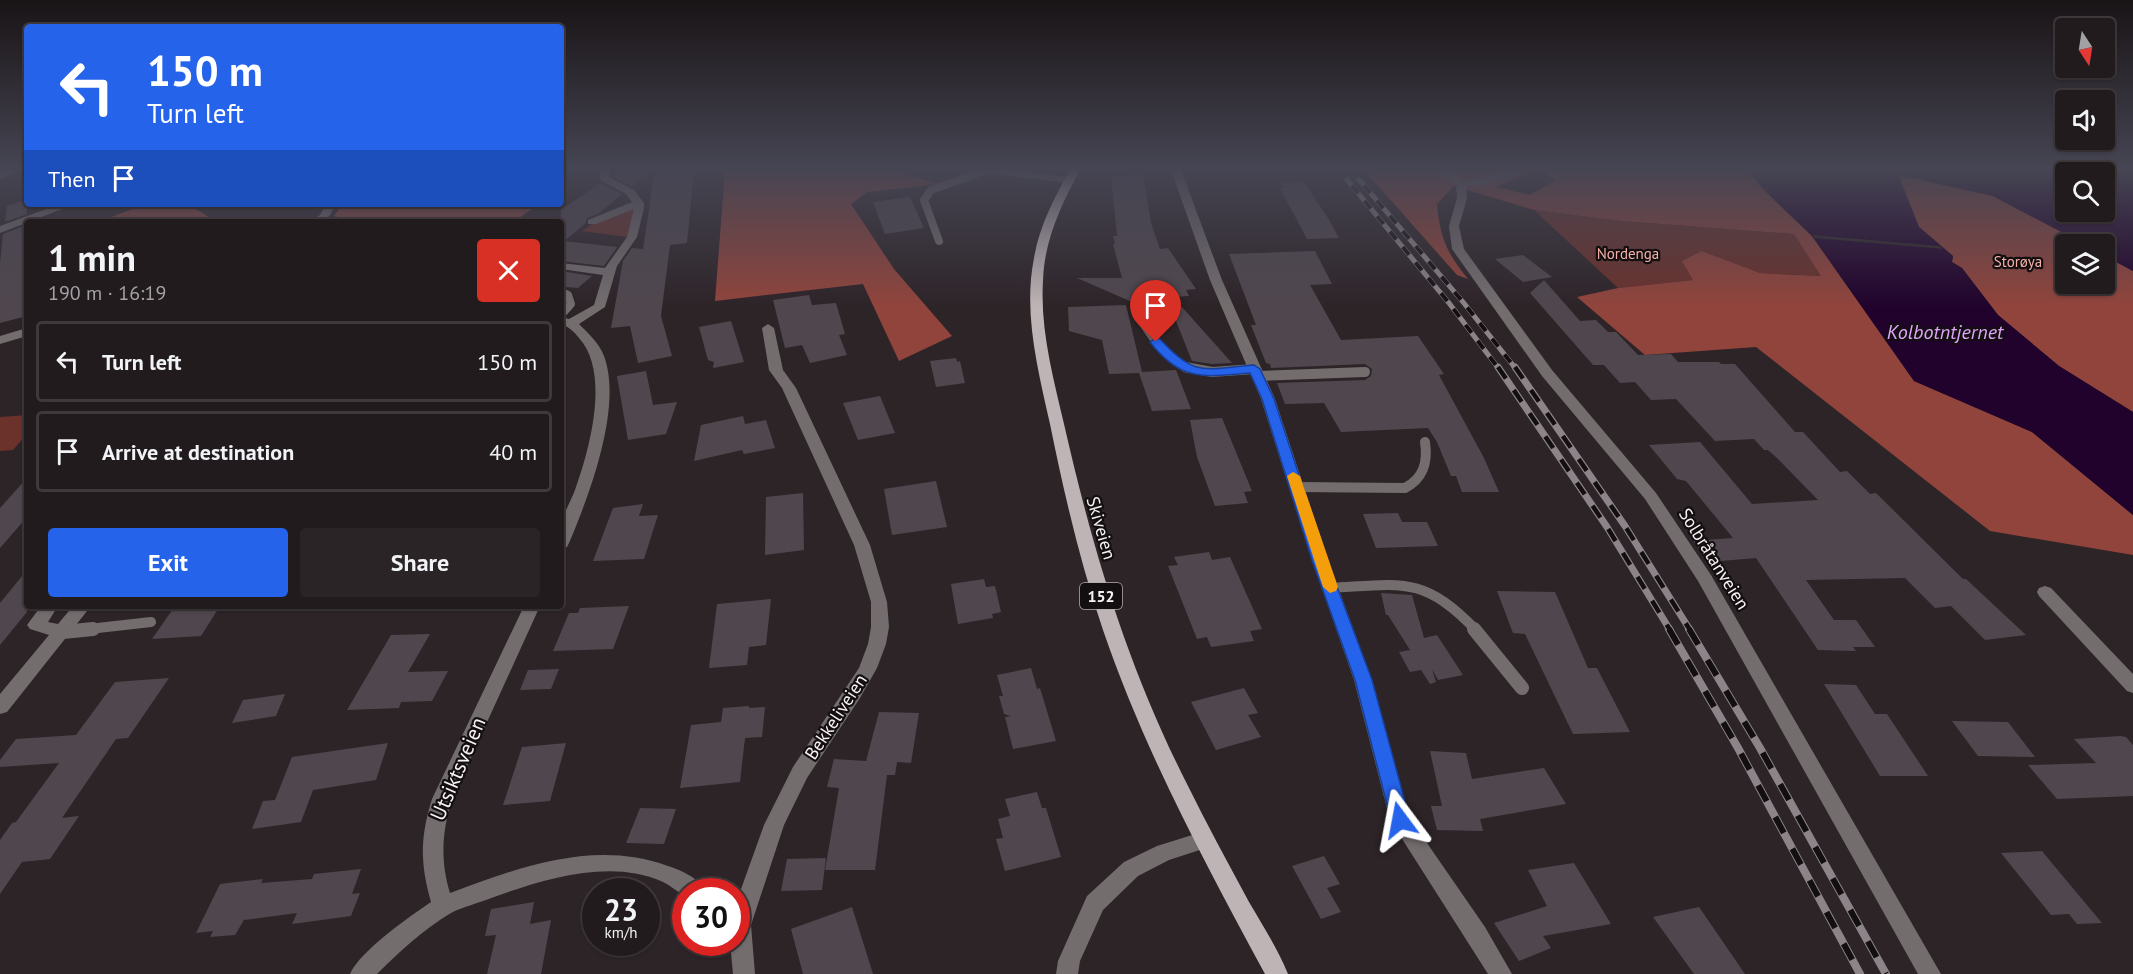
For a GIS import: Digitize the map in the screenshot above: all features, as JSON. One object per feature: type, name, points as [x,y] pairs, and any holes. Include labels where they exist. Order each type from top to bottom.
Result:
[{"type":"main road","name":"Skiveien","points":[[1053,215],[1046,232],[1039,260],[1038,317],[1046,378],[1081,531],[1119,649],[1158,746],[1204,840],[1277,974]]},
{"type":"street","points":[[592,222],[608,215]]},
{"type":"street","points":[[564,536],[585,488],[596,446],[601,387],[597,356],[588,340],[564,320],[599,307],[609,272],[632,237],[636,215]]},
{"type":"street","points":[[1193,215],[1216,280],[1268,399],[1363,680],[1400,820],[1478,934],[1501,974]]},
{"type":"street","name":"Solbråtanveien","points":[[1457,215],[1454,226],[1458,249],[1547,373],[1651,496],[1693,560],[1930,974]]},
{"type":"street","points":[[0,230],[24,221]]},
{"type":"street","points":[[564,266],[609,272]]},
{"type":"street","name":"Bekkeliveien","points":[[750,891],[774,825],[800,773],[855,693],[868,668],[877,644],[880,627],[879,602],[862,545],[789,388],[776,370],[768,328]]},
{"type":"street","points":[[0,339],[24,333]]},
{"type":"street","points":[[2045,592],[2133,686]]},
{"type":"street","points":[[48,609],[36,625],[63,632]]},
{"type":"street","points":[[0,706],[80,609]]},
{"type":"street","name":"Utsiktsveien","points":[[443,906],[431,868],[432,828],[442,799],[531,609]]},
{"type":"street","points":[[1067,974],[1069,961],[1095,903],[1131,869],[1164,852],[1204,840]]},
{"type":"street","points":[[361,974],[443,906],[506,882],[556,867],[608,862],[656,869],[675,878]]},
{"type":"street","name":"Bekkeliveien","points":[[742,956],[744,974]]},
{"type":"lane","points":[[930,215],[939,241]]},
{"type":"lane","points":[[564,293],[568,295],[571,304],[564,320]]},
{"type":"lane","points":[[1140,319],[1164,352],[1186,370],[1202,373],[1365,372]]},
{"type":"lane","points":[[1297,487],[1405,488],[1420,479],[1425,468],[1427,454],[1425,442]]},
{"type":"lane","points":[[1331,588],[1405,586],[1428,591],[1443,600],[1467,622],[1522,688]]},
{"type":"lane","points":[[63,632],[151,622]]},
{"type":"green space","points":[[115,215],[206,215],[211,219],[106,219]]},
{"type":"green space","points":[[522,215],[517,219],[348,219],[334,216]]},
{"type":"green space","points":[[612,215],[633,215],[627,237],[582,231]]},
{"type":"green space","points":[[722,215],[859,215],[894,269],[952,336],[899,361],[863,284],[715,301]]},
{"type":"green space","points":[[1404,215],[1438,215],[1446,244],[1468,279],[1457,275]]},
{"type":"green space","name":"Nordenga","points":[[1540,215],[1577,215],[1794,234],[1822,276],[1760,273],[1702,251],[1693,280],[1618,288]]},
{"type":"green space","points":[[1577,215],[1791,215],[1812,236],[1914,381],[2032,432],[2133,515],[2133,555],[1990,531],[1756,347],[1645,355],[1577,297],[1618,288],[1693,280],[1682,261],[1702,251],[1760,273],[1821,276],[1794,234]]},
{"type":"green space","name":"Storøya","points":[[1914,215],[2030,215],[2065,234],[2055,234],[2055,294],[2115,294],[2115,261],[2133,271],[2133,412],[2059,366],[1998,315],[1962,268],[1952,262],[1953,256],[1919,227]]},
{"type":"green space","points":[[24,415],[24,437],[13,450],[0,451],[0,417]]},
{"type":"water","name":"Kolbotntjernet","points":[[1791,215],[1914,215],[1919,227],[1953,256],[1952,262],[1962,268],[1998,315],[2059,366],[2133,412],[2133,515],[2032,432],[1914,381],[1812,236]]},
{"type":"water","name":"Kolbotntjernet","points":[[2030,215],[2055,215],[2055,222],[2115,222],[2115,215],[2133,215],[2133,271],[2115,261],[2115,234],[2065,234]]},
{"type":"pier","points":[[1813,235],[1940,246],[1943,249],[1815,238]]},
{"type":"building","points":[[6,215],[23,215],[5,222]]},
{"type":"building","points":[[561,215],[594,215],[587,218],[586,223],[564,241],[564,219],[561,219]]},
{"type":"building","points":[[648,215],[690,215],[687,243],[670,245],[661,316],[672,356],[638,363],[630,326],[611,328],[623,261],[632,248],[643,249]]},
{"type":"building","points":[[878,215],[918,215],[924,228],[885,234]]},
{"type":"building","points":[[1115,215],[1150,215],[1160,249],[1168,248],[1196,289],[1186,290],[1189,296],[1173,297],[1232,363],[1212,364],[1192,361],[1172,311],[1155,312],[1077,278],[1122,278],[1113,244],[1115,244],[1113,236],[1117,236]]},
{"type":"building","points":[[1295,215],[1326,215],[1339,238],[1307,239]]},
{"type":"building","points":[[24,226],[24,317],[0,323],[0,263],[3,234]]},
{"type":"building","points":[[564,241],[617,247],[604,266],[564,261]]},
{"type":"building","points":[[1315,251],[1332,284],[1310,285],[1341,340],[1418,336],[1444,374],[1439,375],[1484,458],[1499,492],[1462,492],[1456,476],[1451,476],[1437,442],[1428,428],[1341,432],[1324,403],[1285,404],[1277,383],[1365,380],[1371,376],[1372,369],[1365,364],[1271,368],[1270,364],[1266,363],[1251,325],[1256,325],[1229,254]]},
{"type":"building","points":[[1523,255],[1552,277],[1523,282],[1495,259]]},
{"type":"building","points":[[564,271],[592,276],[578,288],[564,287]]},
{"type":"building","points":[[1544,280],[1580,321],[1596,320],[1608,332],[1616,332],[1638,355],[1671,354],[1678,362],[1735,364],[1795,432],[1803,432],[1840,472],[1847,471],[1870,494],[1876,493],[1963,579],[1966,579],[2026,635],[1985,640],[1951,606],[1935,608],[1905,578],[1806,580],[1834,620],[1856,620],[1875,647],[1853,647],[1856,651],[1818,650],[1756,558],[1709,562],[1693,541],[1733,538],[1686,481],[1677,479],[1649,445],[1700,442],[1752,504],[1818,500],[1777,458],[1768,450],[1764,450],[1754,439],[1715,441],[1676,399],[1651,400],[1635,382],[1620,383],[1604,365],[1593,365],[1530,293]]},
{"type":"building","points":[[809,295],[812,305],[836,303],[845,334],[839,335],[847,355],[810,363],[802,345],[785,348],[773,300]]},
{"type":"building","points":[[1126,305],[1142,372],[1176,370],[1191,409],[1152,411],[1139,373],[1109,374],[1102,340],[1069,331],[1068,307]]},
{"type":"building","points":[[731,321],[744,362],[713,368],[714,362],[708,360],[699,327]]},
{"type":"building","points":[[956,358],[957,362],[960,361],[965,383],[936,387],[930,361]]},
{"type":"building","points":[[646,371],[653,405],[677,402],[666,434],[628,440],[617,376]]},
{"type":"building","points":[[880,396],[895,433],[858,440],[843,403]]},
{"type":"building","points":[[743,416],[745,424],[766,420],[775,448],[744,454],[742,450],[694,461],[701,425]]},
{"type":"building","points":[[1222,418],[1252,491],[1244,492],[1248,503],[1215,506],[1197,457],[1190,420]]},
{"type":"building","points":[[24,481],[24,520],[0,548],[0,508]]},
{"type":"building","points":[[936,481],[947,527],[892,535],[884,489]]},
{"type":"building","points":[[803,493],[804,550],[765,555],[766,497]]},
{"type":"building","points":[[643,504],[639,516],[658,515],[644,559],[593,561],[613,508]]},
{"type":"building","points":[[1398,513],[1402,522],[1427,522],[1438,546],[1376,548],[1363,514]]},
{"type":"building","points":[[1209,552],[1212,560],[1230,557],[1262,629],[1250,631],[1254,641],[1211,647],[1207,637],[1197,639],[1168,566],[1178,565],[1174,557]]},
{"type":"building","points":[[24,574],[24,609],[27,609],[27,612],[0,645],[0,603]]},
{"type":"building","points":[[984,579],[986,587],[995,586],[1001,612],[992,614],[993,618],[958,624],[951,584]]},
{"type":"building","points":[[1497,591],[1555,592],[1588,668],[1597,668],[1630,732],[1573,734],[1525,634],[1513,633]]},
{"type":"building","points":[[1381,593],[1412,595],[1424,638],[1437,635],[1463,675],[1438,680],[1432,669],[1436,682],[1430,684],[1421,670],[1410,672],[1399,652],[1410,650],[1386,615]]},
{"type":"building","points":[[771,599],[766,645],[749,647],[747,665],[709,668],[717,604]]},
{"type":"building","points":[[629,606],[613,649],[553,651],[569,613],[578,613],[580,608]]},
{"type":"building","points":[[173,609],[218,609],[201,636],[152,639]]},
{"type":"building","points":[[430,634],[408,672],[448,671],[432,701],[401,702],[399,708],[347,710],[391,635]]},
{"type":"building","points":[[1031,668],[1037,689],[1040,688],[1056,741],[1013,749],[1005,717],[1011,716],[1004,714],[999,696],[1003,696],[997,675]]},
{"type":"building","points":[[559,669],[551,689],[520,690],[528,670]]},
{"type":"building","points":[[169,678],[128,738],[116,739],[62,818],[79,816],[50,859],[22,862],[0,894],[0,840],[59,763],[0,767],[0,760],[16,739],[76,735],[115,682]]},
{"type":"building","points":[[1824,684],[1856,685],[1875,714],[1887,714],[1928,776],[1880,776]]},
{"type":"building","points":[[1244,688],[1258,713],[1248,715],[1261,737],[1216,750],[1191,702]]},
{"type":"building","points":[[285,694],[276,716],[232,723],[243,700]]},
{"type":"building","points":[[749,706],[749,708],[765,707],[762,737],[745,738],[740,782],[680,788],[691,725],[721,722],[723,708]]},
{"type":"building","points":[[879,712],[919,713],[911,763],[897,762],[895,775],[887,775],[875,870],[825,870],[839,788],[827,787],[834,759],[866,761]]},
{"type":"building","points":[[1952,721],[2008,722],[2035,757],[1978,756]]},
{"type":"building","points":[[2126,737],[2133,745],[2133,796],[2057,799],[2028,765],[2096,763],[2074,739]]},
{"type":"building","points":[[388,743],[376,780],[313,790],[301,822],[252,829],[263,801],[275,800],[292,757]]},
{"type":"building","points":[[566,743],[550,801],[503,805],[522,747]]},
{"type":"building","points":[[1430,751],[1466,753],[1472,779],[1544,768],[1566,804],[1480,819],[1483,831],[1437,830],[1431,806],[1442,806]]},
{"type":"building","points":[[1037,792],[1042,808],[1046,808],[1061,857],[1005,871],[996,839],[1003,838],[998,819],[1010,816],[1005,799]]},
{"type":"building","points":[[640,808],[676,809],[664,844],[626,843]]},
{"type":"building","points":[[2042,851],[2102,923],[2077,924],[2069,914],[2051,915],[2001,853]]},
{"type":"building","points":[[1324,856],[1340,884],[1327,888],[1341,912],[1321,919],[1292,866]]},
{"type":"building","points":[[826,858],[822,890],[781,891],[787,859]]},
{"type":"building","points":[[1574,863],[1611,924],[1543,936],[1551,948],[1519,961],[1494,923],[1547,906],[1528,870]]},
{"type":"building","points":[[361,869],[352,894],[360,893],[351,916],[292,924],[297,913],[244,920],[235,935],[210,937],[213,931],[196,933],[220,884],[263,879],[261,883],[312,879],[314,874]]},
{"type":"building","points":[[534,902],[530,924],[551,920],[541,974],[487,974],[496,935],[485,936],[491,909]]},
{"type":"building","points":[[852,907],[873,974],[803,974],[791,929]]},
{"type":"building","points":[[1699,907],[1745,974],[1694,974],[1653,917]]},
{"type":"railway","points":[[1377,215],[1449,303],[1499,369]]},
{"type":"railway","points":[[1390,215],[1516,369]]},
{"type":"railway","points":[[1498,367],[1607,527],[1670,630]]},
{"type":"railway","points":[[1515,367],[1625,526],[1690,630]]},
{"type":"railway","points":[[1669,629],[1738,748],[1860,974]]},
{"type":"railway","points":[[1689,629],[1760,748],[1886,974]]},
{"type":"slow traffic","points":[[1293,476],[1330,587]]},
{"type":"route","points":[[1156,342],[1174,362],[1193,372],[1254,369],[1268,399],[1320,560],[1363,680],[1400,820]]}]
